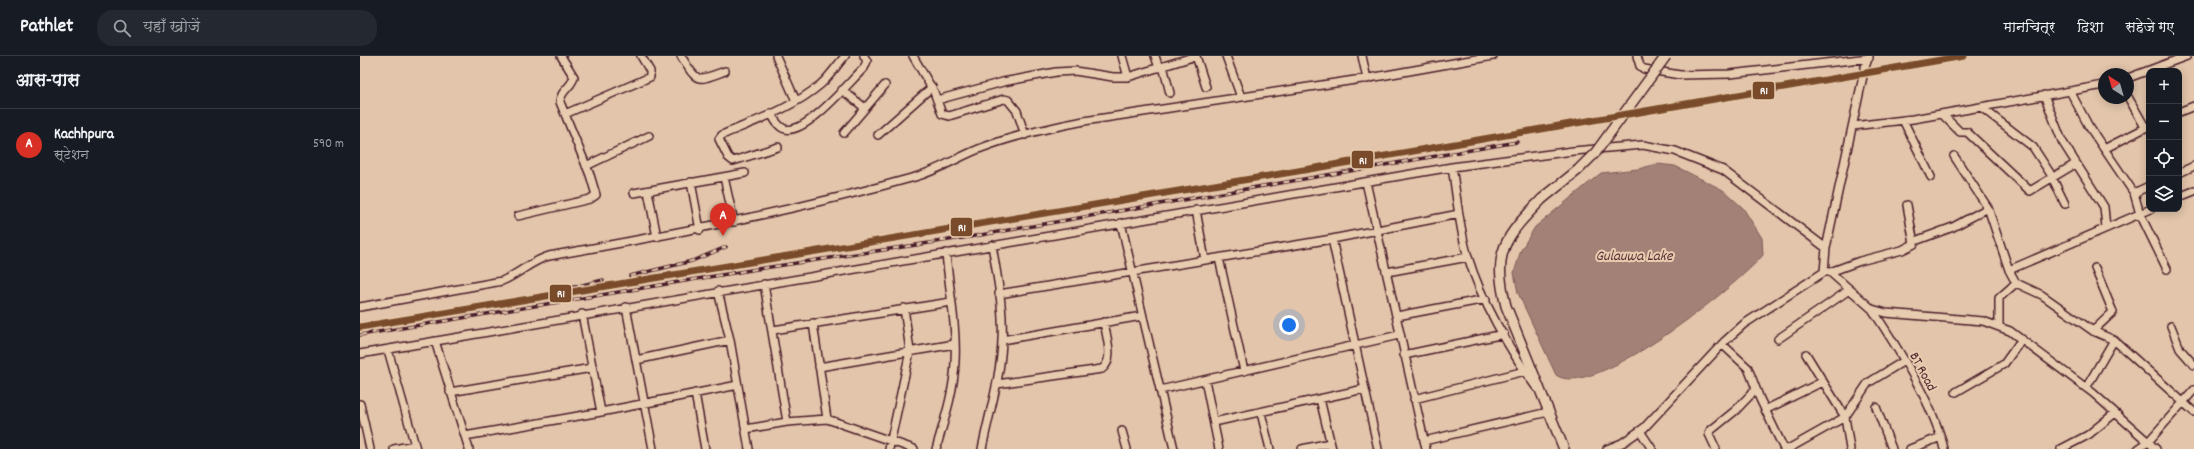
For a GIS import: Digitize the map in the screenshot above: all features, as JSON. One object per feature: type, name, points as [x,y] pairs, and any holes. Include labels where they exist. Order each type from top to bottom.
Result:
[{"type":"main road","points":[[1564,449],[1506,306],[1501,287],[1502,251],[1514,227],[1542,199],[1596,152],[1666,56]]},
{"type":"street","points":[[518,216],[594,197],[596,191],[560,99],[574,77],[561,56]]},
{"type":"street","points":[[565,114],[650,77],[650,71],[641,56]]},
{"type":"street","points":[[680,56],[696,78],[701,80],[725,71]]},
{"type":"street","points":[[776,56],[796,101]]},
{"type":"street","points":[[771,113],[781,128],[789,130],[796,128],[815,117],[864,68],[866,64],[864,56]]},
{"type":"street","points":[[914,56],[932,87],[940,112],[945,116],[1004,99],[1008,100],[1017,111],[1025,134]]},
{"type":"street","points":[[1122,56],[1128,76]]},
{"type":"street","points":[[1156,56],[1170,93]]},
{"type":"street","points":[[937,100],[1003,82],[1056,72],[1076,71],[1113,77],[1128,76],[1194,56],[1206,87]]},
{"type":"street","points":[[1226,56],[1241,97]]},
{"type":"street","points":[[1362,56],[1367,79]]},
{"type":"street","points":[[360,307],[502,281],[516,274],[540,258],[700,230],[921,176],[984,147],[1025,134],[1084,121],[1367,79],[1493,56]]},
{"type":"street","points":[[1637,56],[1640,66],[1644,69],[1680,75],[1730,74],[1869,57],[1865,67],[1826,248],[1827,272],[1872,309],[1886,313],[1983,321],[2010,330],[2086,388],[2156,449]]},
{"type":"street","points":[[2134,76],[2187,56]]},
{"type":"street","points":[[778,147],[733,161],[728,157],[719,139],[722,134],[796,101],[822,83],[843,57]]},
{"type":"street","points":[[844,133],[884,85]]},
{"type":"street","points":[[1853,126],[1942,114],[2098,86]]},
{"type":"street","points":[[878,135],[932,87]]},
{"type":"street","points":[[842,90],[865,108]]},
{"type":"street","points":[[2070,91],[2077,106],[2134,193],[2140,214],[2167,269]]},
{"type":"street","points":[[2044,95],[2062,140],[2075,164],[2104,207],[2106,228]]},
{"type":"street","points":[[2133,104],[2146,124]]},
{"type":"street","points":[[2182,111],[2194,106]]},
{"type":"street","points":[[1982,107],[2033,147],[2052,177],[2065,204]]},
{"type":"street","points":[[1942,114],[1960,132],[1967,132],[2030,191],[2075,164]]},
{"type":"street","points":[[1903,120],[1931,177]]},
{"type":"street","points":[[2104,149],[2146,127]]},
{"type":"street","points":[[586,166],[649,136]]},
{"type":"street","points":[[360,354],[582,314],[1452,167],[1573,151],[1643,145],[1675,151],[1723,170],[1826,248]]},
{"type":"street","points":[[1954,156],[1988,208],[2009,270],[2016,282],[2042,295],[2093,331],[2114,340],[2194,412]]},
{"type":"street","points":[[2182,171],[2194,166]]},
{"type":"street","points":[[1452,167],[1459,214],[1468,257],[1486,299],[1504,334],[1525,371],[1542,395]]},
{"type":"street","points":[[634,193],[745,173]]},
{"type":"street","points":[[724,177],[734,222]]},
{"type":"street","points":[[691,182],[700,230]]},
{"type":"street","points":[[1366,182],[1397,316],[1399,335],[1426,449]]},
{"type":"street","points":[[2134,193],[2146,187]]},
{"type":"street","points":[[648,191],[657,237]]},
{"type":"street","points":[[2182,196],[2194,191]]},
{"type":"street","points":[[1907,205],[1915,241]]},
{"type":"street","points":[[1610,449],[1640,431],[1722,344],[1744,324],[1827,272],[1910,247],[1915,241],[1953,227],[1988,208]]},
{"type":"street","points":[[1196,210],[1205,260]]},
{"type":"street","points":[[2009,270],[2146,211]]},
{"type":"street","points":[[999,294],[1332,239],[1459,214]]},
{"type":"street","points":[[1121,223],[1131,273],[1174,449]]},
{"type":"street","points":[[1332,239],[1378,449]]},
{"type":"street","points":[[982,449],[997,384],[1002,340],[999,294],[992,245]]},
{"type":"street","points":[[936,449],[952,387],[955,344],[946,253]]},
{"type":"street","points":[[1387,272],[1468,257]]},
{"type":"street","points":[[1219,258],[1244,371]]},
{"type":"street","points":[[2093,331],[2113,312],[2095,268]]},
{"type":"street","points":[[1999,326],[1999,298],[2016,282]]},
{"type":"street","points":[[764,284],[773,330],[787,422]]},
{"type":"street","points":[[1778,338],[1849,290]]},
{"type":"street","points":[[718,291],[730,340],[749,449]]},
{"type":"street","points":[[1397,316],[1486,299]]},
{"type":"street","points":[[773,330],[904,308],[951,302]]},
{"type":"street","points":[[626,307],[651,449]]},
{"type":"street","points":[[888,449],[892,440],[910,351],[904,308]]},
{"type":"street","name":"BT Road","points":[[1872,309],[1904,361],[1930,409],[1944,449]]},
{"type":"street","points":[[582,314],[601,412]]},
{"type":"street","points":[[1002,340],[1142,316]]},
{"type":"street","points":[[997,384],[1102,369],[1106,366],[1109,356],[1104,322]]},
{"type":"street","points":[[813,323],[827,419]]},
{"type":"street","points":[[2171,326],[2180,349],[2194,365]]},
{"type":"street","points":[[1404,355],[1504,334]]},
{"type":"street","points":[[1160,390],[1399,335]]},
{"type":"street","points":[[636,360],[730,340]]},
{"type":"street","points":[[1956,392],[2004,364],[2022,340]]},
{"type":"street","points":[[2086,388],[2114,340]]},
{"type":"street","points":[[435,341],[469,449]]},
{"type":"street","points":[[819,367],[955,344]]},
{"type":"street","points":[[1722,344],[1748,368],[1765,410],[1784,449]]},
{"type":"street","points":[[388,350],[416,447],[394,449]]},
{"type":"street","points":[[1806,354],[1845,417],[1850,449]]},
{"type":"street","points":[[1788,449],[1845,417],[1868,383],[1904,361]]},
{"type":"street","points":[[450,392],[592,368]]},
{"type":"street","points":[[1414,399],[1525,371]]},
{"type":"street","points":[[1205,380],[1219,449]]},
{"type":"street","points":[[1765,410],[1822,382]]},
{"type":"street","points":[[464,436],[601,412],[738,385]]},
{"type":"street","points":[[1214,422],[1261,413],[1320,398],[1364,389]]},
{"type":"street","points":[[1716,449],[1709,432],[1736,410],[1756,389]]},
{"type":"street","points":[[2138,449],[2148,442],[2194,390]]},
{"type":"street","points":[[694,393],[705,449]]},
{"type":"street","points":[[1302,449],[1331,446],[1320,398]]},
{"type":"street","points":[[360,406],[364,437],[370,449]]},
{"type":"street","points":[[1876,408],[1892,449]]},
{"type":"street","points":[[1424,441],[1548,412]]},
{"type":"street","points":[[1261,413],[1270,449]]},
{"type":"street","points":[[2060,449],[2088,435],[2115,413]]},
{"type":"street","points":[[746,429],[787,422],[827,419],[892,440],[914,449]]},
{"type":"street","points":[[1122,431],[1127,449]]},
{"type":"street","points":[[1640,431],[1652,449]]},
{"type":"street","points":[[1910,449],[1941,437]]},
{"type":"water","name":"Gulauwa Lake","points":[[1657,164],[1675,166],[1723,190],[1743,208],[1762,238],[1763,255],[1725,290],[1696,313],[1631,357],[1600,372],[1574,379],[1556,375],[1518,293],[1514,273],[1521,250],[1535,227],[1601,173],[1638,169]]},
{"type":"railway","points":[[360,335],[757,269],[969,237],[1517,142]]},
{"type":"railway","points":[[630,276],[692,261],[726,247]]},
{"type":"railway","points":[[508,303],[603,280]]},
{"type":"railway","points":[[463,313],[494,305]]},
{"type":"transit line","name":"R1","points":[[360,327],[1298,171],[1964,56]]},
{"type":"place","name":"Kachhpura","points":[[723,236]]}]
